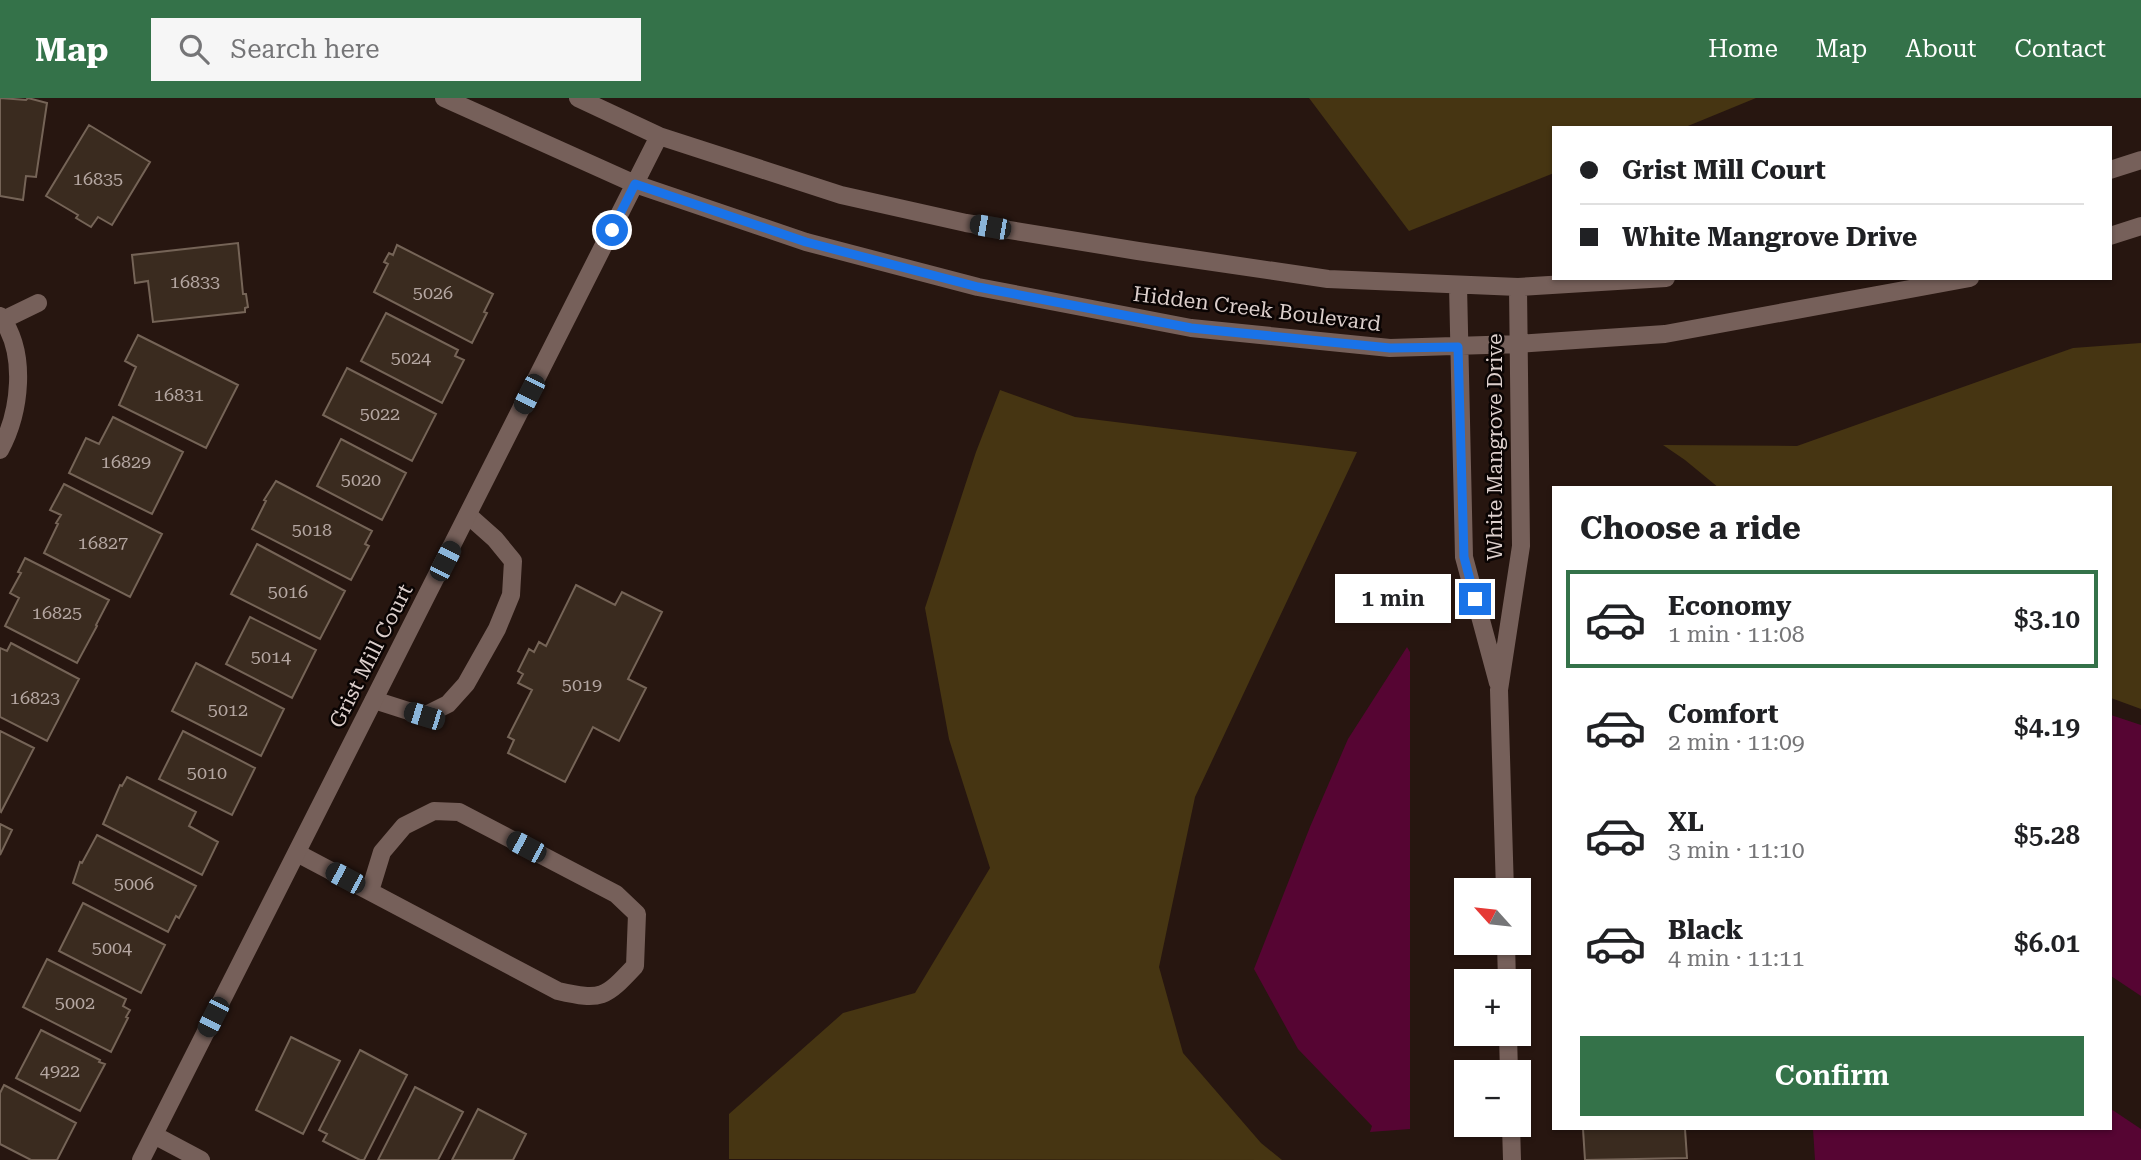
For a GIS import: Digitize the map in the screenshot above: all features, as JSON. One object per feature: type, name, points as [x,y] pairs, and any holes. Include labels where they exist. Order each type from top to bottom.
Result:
[{"type":"street","name":"Hidden Creek Boulevard","points":[[444,98],[635,184],[806,242],[978,287],[1191,328],[1390,348],[1518,344],[1665,334],[1959,280]]},
{"type":"street","name":"Hidden Creek Boulevard","points":[[578,98],[659,136],[841,195],[966,223],[1328,279],[1518,286],[1629,280]]},
{"type":"street","name":"Grist Mill Court","points":[[141,1160],[659,136]]},
{"type":"street","points":[[2112,169],[2141,160]]},
{"type":"street","points":[[2112,235],[2141,226]]},
{"type":"street","name":"White Mangrove Drive","points":[[1458,285],[1464,557],[1499,690]]},
{"type":"street","name":"White Mangrove Drive","points":[[1504,878],[1499,690],[1521,546],[1518,286]]},
{"type":"street","points":[[0,450],[9,432],[17,398],[13,341],[1,318],[38,303]]},
{"type":"street","points":[[374,700],[424,716],[448,704],[466,684],[497,629],[512,595],[513,561],[495,539],[468,515]]},
{"type":"street","points":[[297,853],[558,992],[587,998],[612,991],[635,966],[638,914],[616,894],[459,812],[434,811],[404,826],[382,852],[370,891]]},
{"type":"street","points":[[154,1135],[201,1160]]},
{"type":"street","points":[[1511,1137],[1511,1160]]},
{"type":"shaded area","points":[[1309,98],[1756,98],[1688,126],[1552,126],[1552,174],[1409,231]]},
{"type":"shaded area","points":[[2141,343],[2141,709],[2112,698],[2112,486],[1717,486],[1663,445],[1797,446],[2073,348]]},
{"type":"shaded area","points":[[1000,390],[1075,417],[1357,452],[1195,797],[1159,967],[1183,1053],[1261,1143],[1282,1160],[729,1159],[729,1114],[843,1013],[915,993],[990,868],[949,739],[925,608],[976,452]]},
{"type":"shaded area","points":[[1407,647],[1410,652],[1410,1129],[1370,1132],[1372,1126],[1298,1049],[1254,969],[1348,739]]},
{"type":"shaded area","points":[[2112,715],[2141,725],[2141,996],[2112,977]]},
{"type":"shaded area","points":[[2112,1110],[2141,1129],[2141,1160],[1815,1160],[1813,1130],[2112,1130]]},
{"type":"building","points":[[0,98],[28,98],[47,103],[36,177],[26,176],[23,200],[0,196]]},
{"type":"building","points":[[89,125],[150,162],[112,225],[98,217],[91,227],[76,218],[78,215],[46,196]]},
{"type":"building","points":[[238,243],[243,294],[246,294],[248,307],[245,312],[153,322],[148,281],[135,283],[132,255]]},
{"type":"building","points":[[397,245],[493,294],[472,343],[374,292],[388,264],[384,262],[389,253],[393,255]]},
{"type":"building","points":[[386,313],[458,350],[455,356],[464,360],[442,403],[361,361]]},
{"type":"building","points":[[138,335],[238,385],[206,448],[119,405],[136,367],[125,361]]},
{"type":"building","points":[[347,368],[436,414],[412,461],[323,415]]},
{"type":"building","points":[[113,417],[183,452],[152,514],[69,473],[86,438],[99,444]]},
{"type":"building","points":[[341,439],[406,473],[382,520],[317,486]]},
{"type":"building","points":[[276,481],[372,531],[365,544],[369,546],[351,580],[252,529],[266,501],[264,500]]},
{"type":"building","points":[[64,484],[162,534],[130,597],[44,553],[61,515],[50,510]]},
{"type":"building","points":[[257,544],[345,591],[320,639],[231,594]]},
{"type":"building","points":[[25,558],[109,600],[77,663],[5,626],[19,598],[10,593],[21,573],[18,572]]},
{"type":"building","points":[[576,585],[615,605],[622,592],[662,612],[628,679],[646,688],[619,741],[593,727],[565,782],[508,753],[514,740],[508,737],[532,690],[518,683],[523,674],[518,671],[529,649],[534,652],[539,642],[546,646]]},
{"type":"building","points":[[250,617],[316,650],[292,698],[226,664]]},
{"type":"building","points":[[11,643],[79,679],[47,741],[0,717],[0,648],[7,651]]},
{"type":"building","points":[[196,663],[284,709],[261,756],[172,711]]},
{"type":"building","points":[[0,731],[34,748],[1,812],[0,811]]},
{"type":"building","points":[[183,731],[255,768],[232,815],[159,779]]},
{"type":"building","points":[[127,777],[196,812],[189,826],[218,842],[202,875],[103,824],[120,785],[122,786]]},
{"type":"building","points":[[0,824],[12,830],[0,855]]},
{"type":"building","points":[[97,835],[196,886],[179,918],[176,916],[168,932],[73,883],[80,862],[82,863]]},
{"type":"building","points":[[83,903],[165,945],[141,993],[59,951]]},
{"type":"building","points":[[47,959],[126,999],[123,1006],[130,1010],[126,1017],[128,1018],[111,1052],[23,1007]]},
{"type":"building","points":[[41,1030],[105,1064],[80,1111],[16,1078]]},
{"type":"building","points":[[291,1037],[340,1061],[303,1134],[256,1110]]},
{"type":"building","points":[[360,1050],[407,1075],[364,1160],[323,1141],[327,1134],[319,1130]]},
{"type":"building","points":[[4,1085],[76,1123],[57,1160],[31,1160],[0,1144],[0,1093]]},
{"type":"building","points":[[415,1087],[463,1112],[438,1160],[378,1160]]},
{"type":"building","points":[[478,1109],[526,1134],[513,1160],[452,1160]]},
{"type":"building","points":[[1583,1130],[1685,1130],[1687,1158],[1585,1160]]},
{"type":"route","points":[[612,230],[635,184],[806,242],[978,287],[1191,328],[1390,348],[1458,347],[1464,557],[1475,599]]}]
